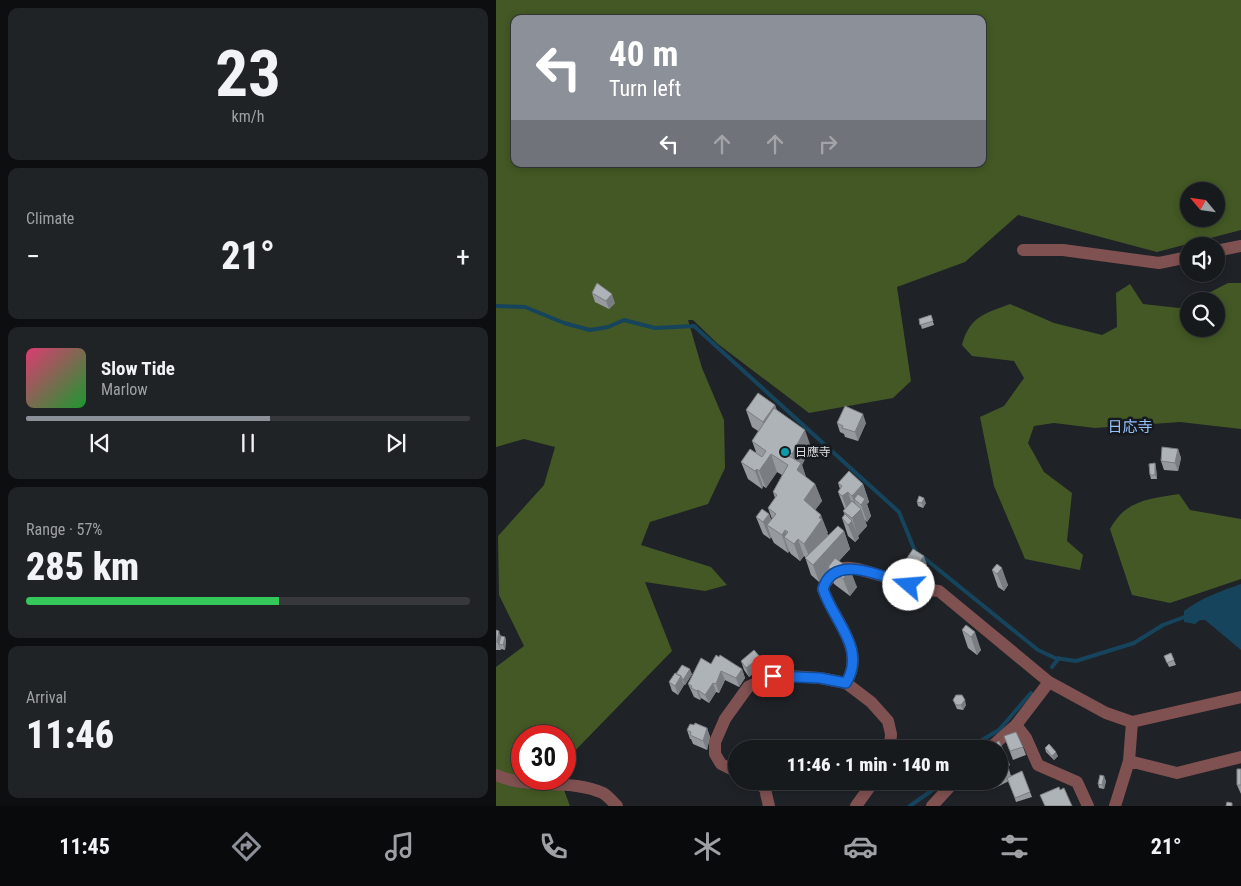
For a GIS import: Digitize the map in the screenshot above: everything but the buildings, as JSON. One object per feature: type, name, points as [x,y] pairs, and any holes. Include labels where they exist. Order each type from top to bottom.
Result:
[{"type":"street","points":[[1225,250],[1241,246]]},
{"type":"street","points":[[1023,250],[1064,250],[1159,263],[1180,259]]},
{"type":"street","points":[[846,683],[854,663],[850,644],[823,589],[824,584],[840,570],[852,568],[923,590],[939,591],[1049,682],[1106,713],[1132,722],[1239,697]]},
{"type":"street","points":[[728,768],[721,764],[715,754],[715,742],[725,719],[748,687],[773,676],[820,678],[846,683],[871,702],[888,721],[891,740]]},
{"type":"street","points":[[1001,740],[1016,725],[1049,682]]},
{"type":"street","points":[[1115,806],[1128,761],[1132,722]]},
{"type":"street","points":[[1016,725],[1026,738],[1038,766],[1077,782],[1088,806]]},
{"type":"street","points":[[1128,761],[1176,773],[1241,756]]},
{"type":"street","points":[[496,775],[518,782],[572,785],[604,794],[617,806]]},
{"type":"street","points":[[765,790],[769,806]]},
{"type":"street","points":[[856,806],[868,790]]},
{"type":"street","points":[[932,806],[947,790]]},
{"type":"green space","points":[[496,0],[1241,0],[1241,230],[1214,237],[1180,237],[1180,246],[1157,252],[1018,215],[965,262],[897,287],[911,381],[893,398],[809,413],[718,344],[693,320],[688,320],[702,368],[724,420],[725,468],[708,504],[650,522],[641,545],[711,567],[727,585],[705,591],[645,582],[672,651],[576,750],[576,725],[511,725],[511,790],[564,790],[570,806],[496,806],[496,667],[524,646],[499,595],[498,536],[544,485],[555,447],[524,439],[496,447]]},
{"type":"green space","points":[[1228,283],[1241,283],[1241,429],[1180,422],[1095,428],[1054,423],[1034,426],[1028,443],[1044,472],[1072,493],[1067,541],[1083,555],[1080,570],[1025,559],[994,486],[980,417],[1004,406],[1024,378],[1014,361],[972,356],[962,345],[969,328],[979,317],[1010,304],[1054,323],[1102,335],[1117,327],[1116,293],[1130,284],[1143,304],[1180,308],[1180,337],[1225,337],[1225,292],[1210,292]]},
{"type":"green space","points":[[1179,494],[1190,510],[1241,519],[1241,579],[1170,603],[1132,595],[1110,529],[1116,519],[1131,506],[1139,502]]},
{"type":"water","points":[[1241,584],[1241,650],[1205,620],[1200,620],[1195,624],[1184,622],[1184,611],[1197,602]]},
{"type":"waterway","points":[[496,306],[525,307],[564,323],[590,330],[608,327],[624,320],[655,328],[694,326],[899,512],[915,551]]},
{"type":"waterway","points":[[923,557],[1038,650],[1055,658],[1076,661],[1134,643],[1163,625],[1187,616]]},
{"type":"waterway","points":[[1052,667],[1059,658]]},
{"type":"waterway","points":[[982,740],[999,730],[1031,693]]},
{"type":"waterway","points":[[910,806],[932,790]]},
{"type":"place","name":"日應寺","points":[[785,452]]},
{"type":"district","name":"日応寺","points":[[1130,427]]},
{"type":"route","points":[[773,676],[820,678],[846,683],[854,663],[850,644],[823,589],[824,584],[840,570],[852,568],[909,585]]}]
